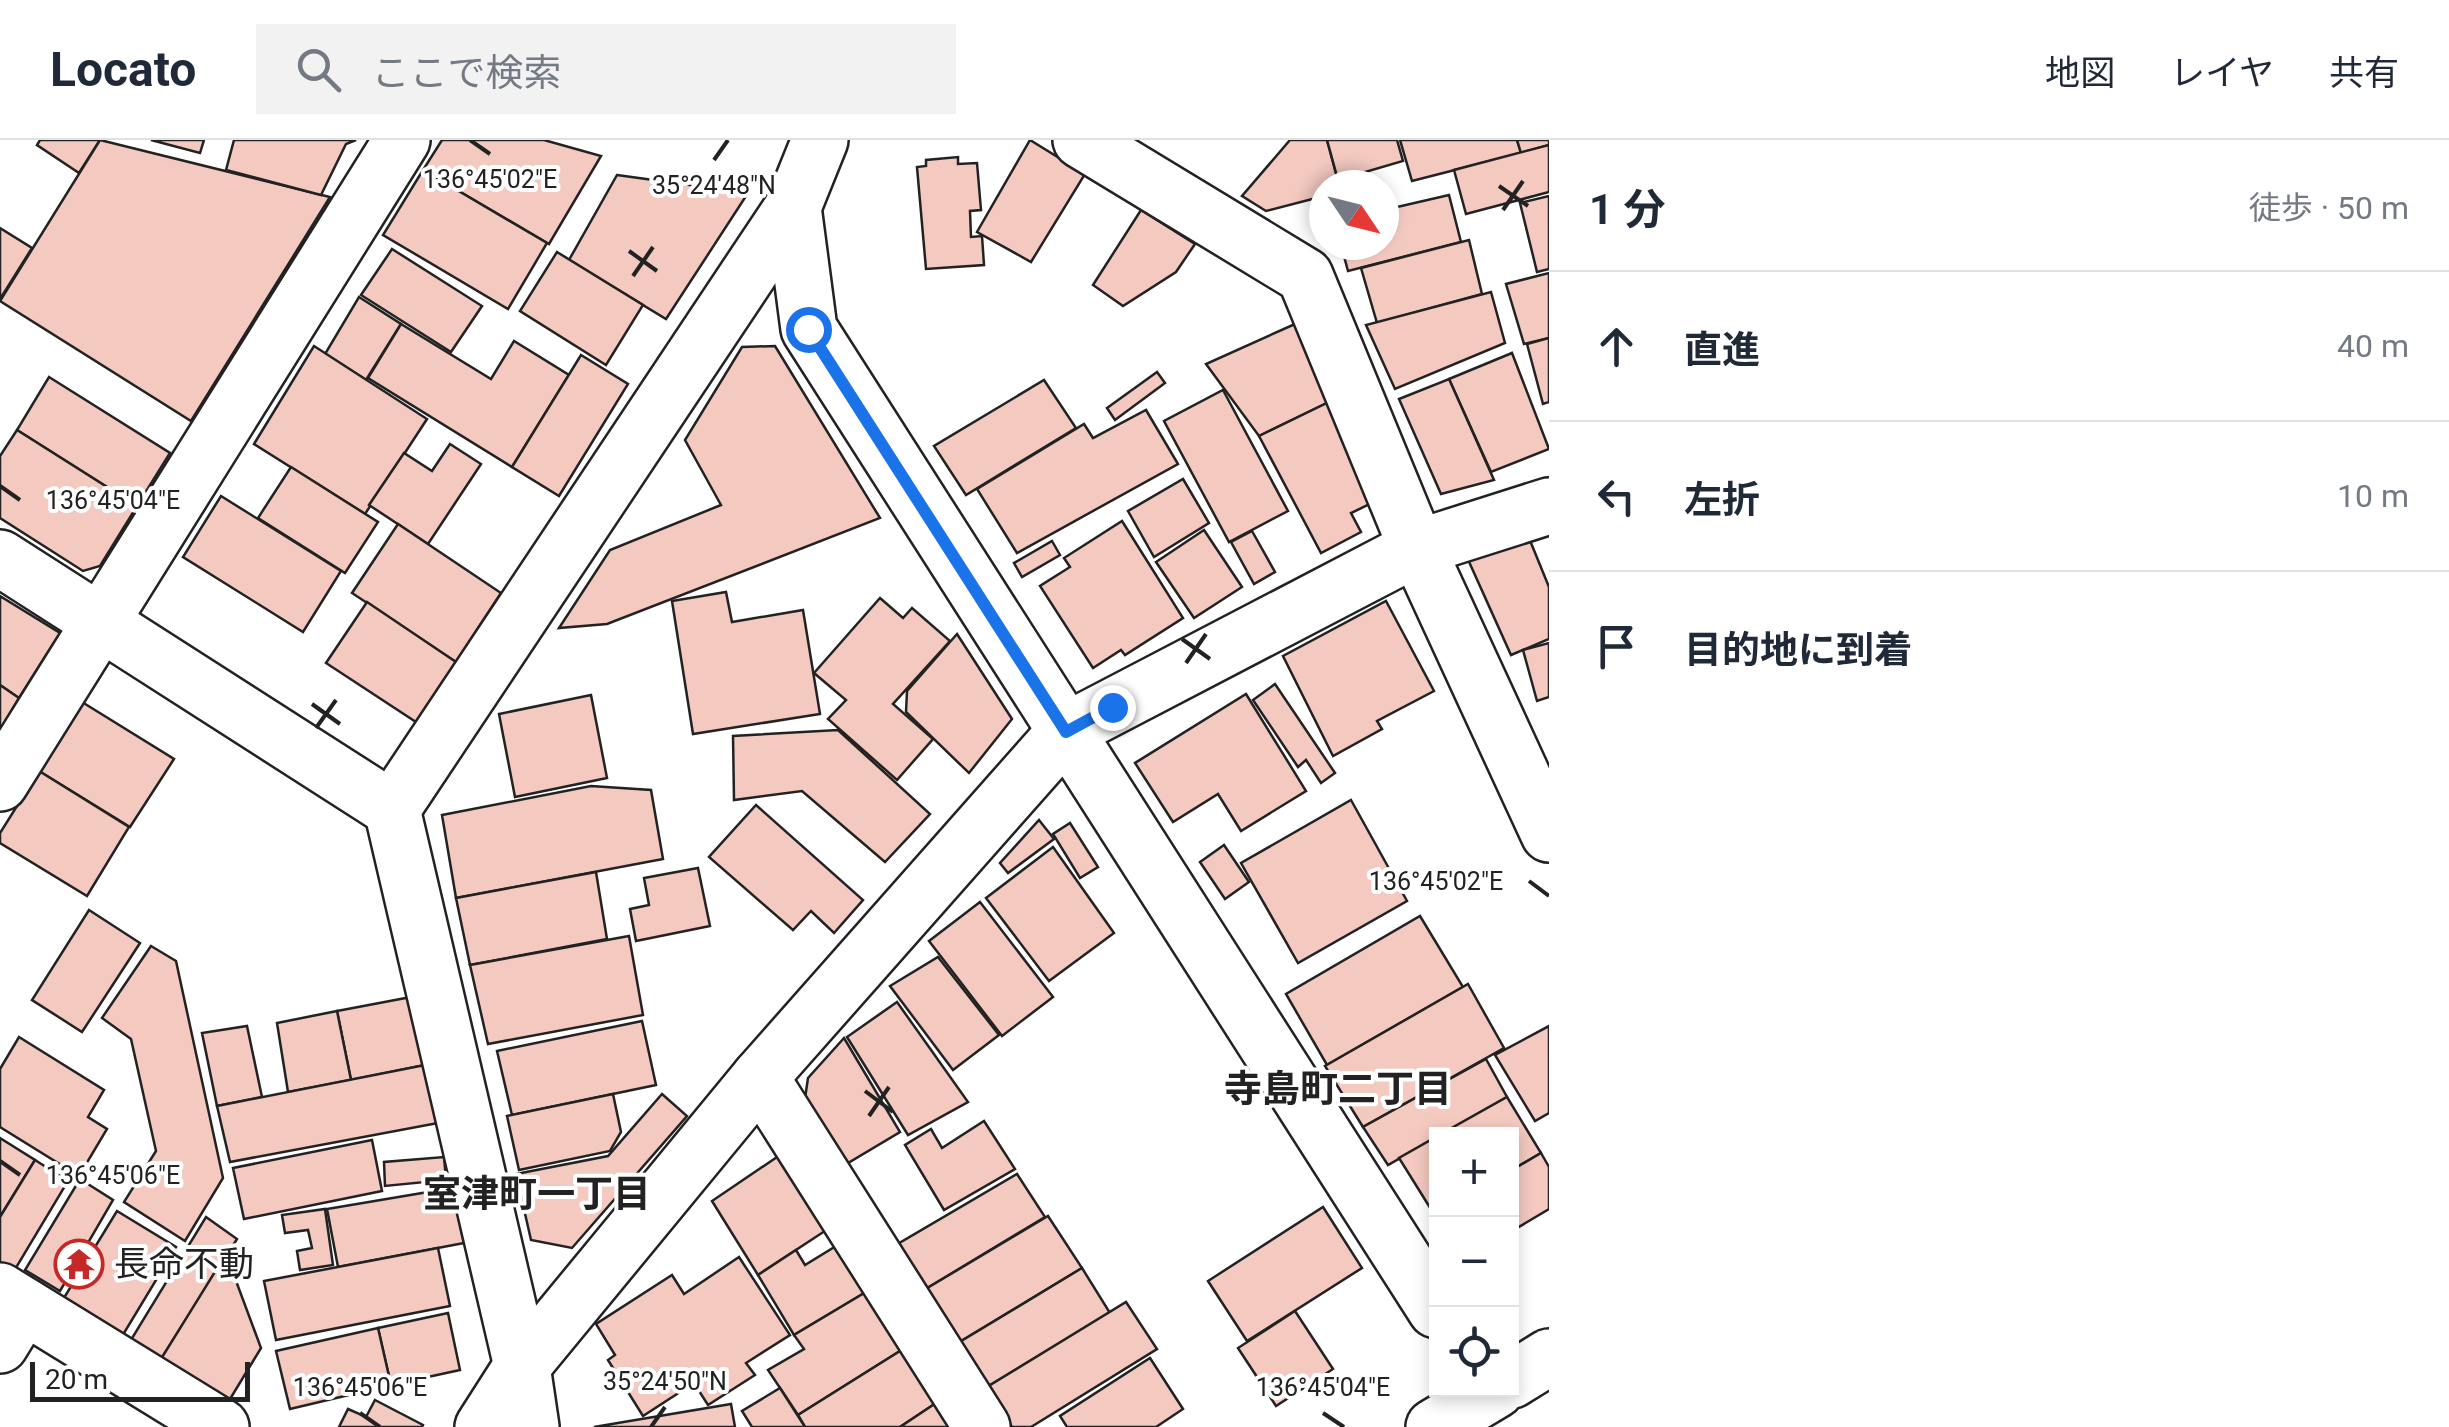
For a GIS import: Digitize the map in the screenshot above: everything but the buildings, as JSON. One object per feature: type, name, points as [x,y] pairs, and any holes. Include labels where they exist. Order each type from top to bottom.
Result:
[{"type":"street","points":[[0,783],[402,140]]},
{"type":"street","points":[[392,809],[794,207],[820,140]]},
{"type":"street","points":[[1081,140],[1304,276],[1417,548],[1549,834]]},
{"type":"street","points":[[794,207],[808,329],[1434,1307]]},
{"type":"street","points":[[483,1427],[522,1366],[760,1077],[1066,732],[1417,548],[1549,506]]},
{"type":"street","points":[[0,558],[392,809],[522,1366],[531,1427]]},
{"type":"street","points":[[760,1077],[982,1427]]},
{"type":"street","points":[[8,1314],[216,1426]]},
{"type":"street","points":[[1519,1381],[1549,1358]]},
{"type":"street","points":[[1434,1427],[1497,1397]]},
{"type":"place","name":"長命不動","points":[[79,1264]]},
{"type":"district","name":"寺島町二丁目","points":[[1338,1089]]},
{"type":"district","name":"室津町一丁目","points":[[537,1194]]},
{"type":"route","points":[[808,329],[1066,732],[1112,707]]}]
